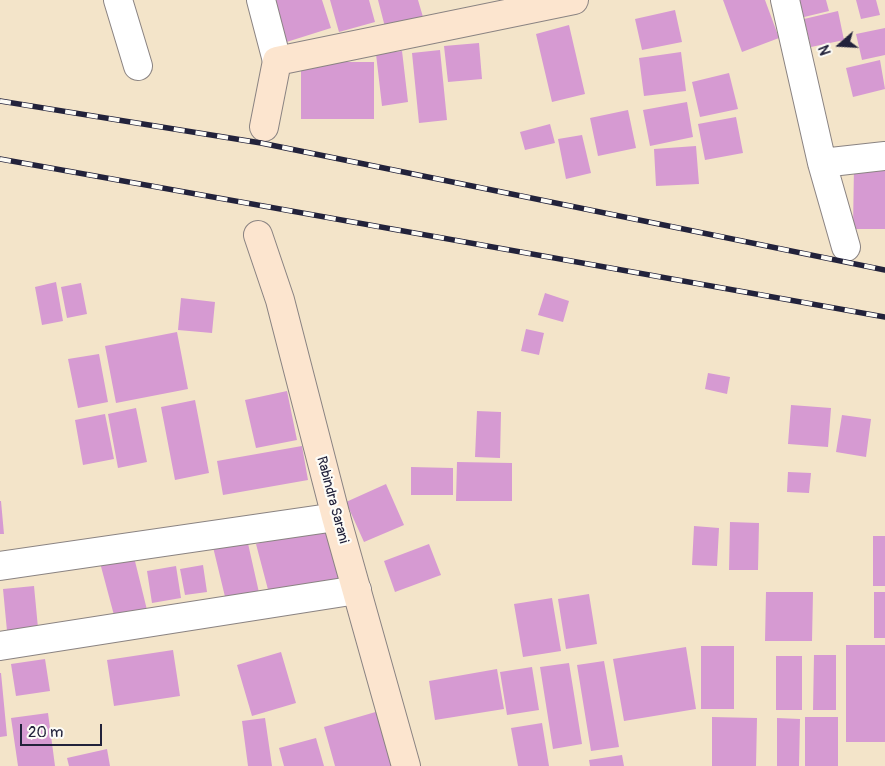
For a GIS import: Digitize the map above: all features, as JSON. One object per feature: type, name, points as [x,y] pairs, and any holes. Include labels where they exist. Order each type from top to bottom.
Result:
[{"type":"street","points":[[118,0],[138,66]]},
{"type":"street","points":[[261,0],[277,61],[264,127]]},
{"type":"street","points":[[277,61],[574,0]]},
{"type":"street","points":[[785,0],[822,163],[846,247]]},
{"type":"street","points":[[822,163],[885,156]]},
{"type":"street","name":"Rabindra Sarani","points":[[258,235],[280,300],[336,517],[406,766]]},
{"type":"street","points":[[0,566],[336,517]]},
{"type":"street","points":[[0,646],[357,590]]},
{"type":"building","points":[[263,0],[322,0],[331,28],[277,45]]},
{"type":"building","points":[[330,0],[369,0],[375,22],[339,32]]},
{"type":"building","points":[[378,0],[418,0],[423,17],[385,27]]},
{"type":"building","points":[[723,0],[765,0],[779,38],[742,52]]},
{"type":"building","points":[[796,0],[826,0],[829,11],[800,18]]},
{"type":"building","points":[[856,0],[876,0],[880,15],[861,19]]},
{"type":"building","points":[[675,10],[682,42],[642,50],[635,19]]},
{"type":"building","points":[[838,11],[844,40],[811,47],[804,19]]},
{"type":"building","points":[[569,25],[585,94],[552,102],[536,34]]},
{"type":"building","points":[[885,28],[885,55],[862,60],[856,34]]},
{"type":"building","points":[[479,43],[482,79],[448,82],[444,46]]},
{"type":"building","points":[[440,50],[447,120],[419,123],[412,53]]},
{"type":"building","points":[[402,51],[408,102],[382,106],[376,54]]},
{"type":"building","points":[[681,52],[686,91],[644,96],[639,58]]},
{"type":"building","points":[[880,60],[885,89],[853,97],[846,68]]},
{"type":"building","points":[[301,62],[374,62],[374,119],[301,119]]},
{"type":"building","points":[[729,73],[738,109],[700,117],[692,82]]},
{"type":"building","points":[[687,102],[693,137],[650,146],[643,110]]},
{"type":"building","points":[[628,110],[636,148],[598,156],[590,118]]},
{"type":"building","points":[[736,117],[743,153],[705,160],[698,124]]},
{"type":"building","points":[[550,124],[555,143],[525,150],[520,132]]},
{"type":"building","points":[[582,135],[591,173],[566,179],[558,139]]},
{"type":"building","points":[[696,146],[699,184],[656,186],[654,149]]},
{"type":"building","points":[[854,166],[885,166],[885,229],[853,229]]},
{"type":"building","points":[[56,282],[63,321],[42,325],[35,287]]},
{"type":"building","points":[[81,283],[87,314],[67,318],[61,287]]},
{"type":"building","points":[[545,293],[569,301],[563,322],[538,315]]},
{"type":"building","points":[[181,298],[215,302],[212,333],[178,330]]},
{"type":"building","points":[[526,329],[544,333],[539,355],[521,351]]},
{"type":"building","points":[[177,332],[188,389],[116,403],[105,346]]},
{"type":"building","points":[[99,354],[108,402],[78,408],[68,359]]},
{"type":"building","points":[[708,373],[730,377],[727,394],[705,389]]},
{"type":"building","points":[[287,391],[297,440],[256,448],[245,400]]},
{"type":"building","points":[[195,400],[209,473],[175,480],[161,407]]},
{"type":"building","points":[[791,405],[831,408],[828,447],[788,444]]},
{"type":"building","points":[[136,408],[147,462],[118,468],[108,414]]},
{"type":"building","points":[[477,411],[501,412],[500,458],[475,457]]},
{"type":"building","points":[[105,414],[114,459],[83,465],[75,420]]},
{"type":"building","points":[[842,415],[871,419],[866,457],[836,452]]},
{"type":"building","points":[[302,446],[308,480],[223,495],[217,461]]},
{"type":"building","points":[[457,462],[512,463],[512,501],[456,501]]},
{"type":"building","points":[[411,467],[453,468],[453,495],[411,495]]},
{"type":"building","points":[[788,472],[811,473],[809,493],[787,492]]},
{"type":"building","points":[[386,484],[404,525],[364,542],[346,502]]},
{"type":"building","points":[[1,501],[4,534],[0,534]]},
{"type":"building","points":[[730,522],[759,523],[758,570],[729,570]]},
{"type":"building","points":[[326,525],[341,582],[271,601],[256,544]]},
{"type":"building","points":[[694,526],[719,528],[717,566],[692,565]]},
{"type":"building","points":[[873,536],[885,536],[885,586],[873,586]]},
{"type":"building","points":[[247,539],[260,597],[227,605],[213,547]]},
{"type":"building","points":[[429,544],[441,575],[395,592],[384,561]]},
{"type":"building","points":[[133,553],[148,614],[115,619],[99,559]]},
{"type":"building","points":[[203,565],[207,592],[185,595],[180,569]]},
{"type":"building","points":[[176,566],[181,598],[152,603],[147,571]]},
{"type":"building","points":[[34,586],[38,628],[7,631],[3,589]]},
{"type":"building","points":[[766,592],[813,592],[812,641],[765,641]]},
{"type":"building","points":[[874,592],[885,592],[885,638],[874,638]]},
{"type":"building","points":[[589,594],[597,644],[566,649],[558,599]]},
{"type":"building","points":[[552,598],[561,651],[523,657],[514,604]]},
{"type":"building","points":[[846,645],[885,645],[885,742],[846,742]]},
{"type":"building","points":[[701,646],[734,646],[734,709],[701,709]]},
{"type":"building","points":[[686,647],[696,709],[624,721],[613,659]]},
{"type":"building","points":[[173,650],[180,696],[114,706],[107,660]]},
{"type":"building","points":[[281,652],[296,703],[252,716],[237,665]]},
{"type":"building","points":[[814,655],[836,655],[836,710],[813,710]]},
{"type":"building","points":[[776,656],[802,656],[802,710],[776,710]]},
{"type":"building","points":[[45,659],[50,691],[16,696],[11,664]]},
{"type":"building","points":[[604,661],[619,747],[591,751],[577,665]]},
{"type":"building","points":[[569,663],[582,744],[553,749],[540,667]]},
{"type":"building","points":[[532,667],[539,710],[507,715],[500,672]]},
{"type":"building","points":[[497,669],[504,709],[435,720],[429,681]]},
{"type":"building","points":[[0,673],[7,736],[0,737]]},
{"type":"building","points":[[379,711],[395,766],[335,766],[324,727]]},
{"type":"building","points":[[48,713],[55,766],[18,766],[11,718]]},
{"type":"building","points":[[712,717],[757,718],[756,766],[712,766]]},
{"type":"building","points":[[805,717],[838,717],[838,766],[805,766]]},
{"type":"building","points":[[265,718],[272,766],[248,766],[242,721]]},
{"type":"building","points":[[777,718],[800,719],[799,766],[777,766]]},
{"type":"building","points":[[542,723],[549,766],[518,766],[511,728]]},
{"type":"building","points":[[316,738],[324,766],[284,766],[279,748]]},
{"type":"building","points":[[107,749],[110,766],[69,766],[67,758]]},
{"type":"building","points":[[622,755],[624,766],[590,766],[589,760]]},
{"type":"railway","points":[[0,101],[261,143],[885,270]]},
{"type":"railway","points":[[0,159],[885,317]]}]
